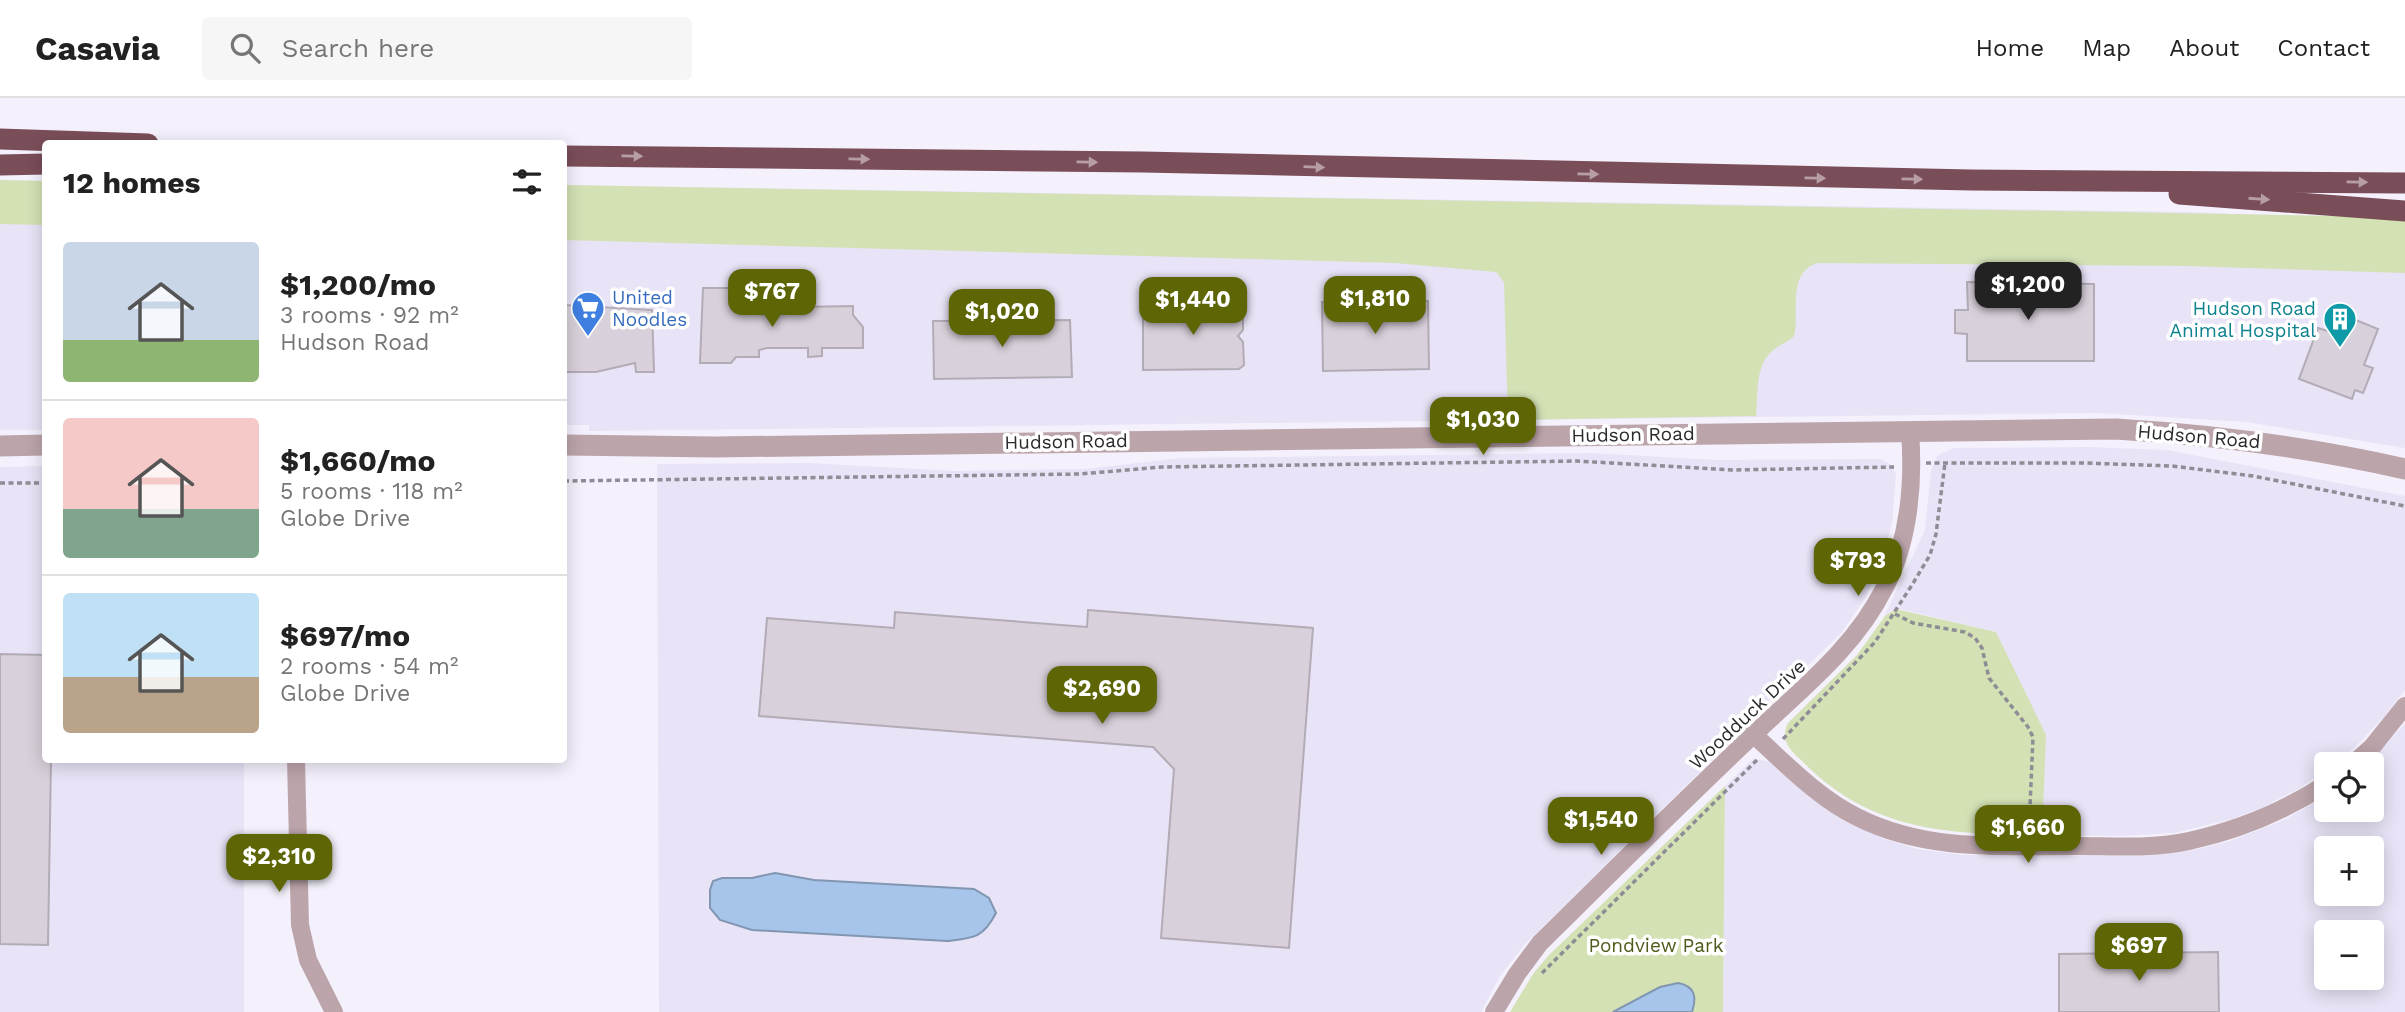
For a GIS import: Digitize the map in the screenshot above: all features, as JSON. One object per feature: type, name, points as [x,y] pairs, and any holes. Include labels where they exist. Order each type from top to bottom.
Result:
[{"type":"highway","points":[[0,139],[42,140]]},
{"type":"highway","points":[[567,156],[1143,162],[1970,180],[2405,183]]},
{"type":"highway","points":[[3,165],[42,164]]},
{"type":"highway","points":[[1970,180],[2405,211]]},
{"type":"street","name":"Hudson Road","points":[[567,445],[715,447],[2064,428],[2178,433],[2295,446],[2405,469]]},
{"type":"street","name":"Woodduck Drive","points":[[1494,1012],[1539,943],[1753,734],[1838,657],[1866,622],[1887,585],[1902,542],[1913,465],[1910,432]]},
{"type":"street","points":[[0,446],[42,445]]},
{"type":"street","points":[[2366,752],[2405,706]]},
{"type":"street","points":[[1753,734],[1806,782],[1857,817],[1898,833],[1940,843],[2129,846],[2187,842],[2254,823],[2314,790]]},
{"type":"street","points":[[296,763],[300,925],[308,960],[334,1012]]},
{"type":"path","points":[[567,481],[1080,474],[1162,467],[1577,461],[1732,470],[1887,468]]},
{"type":"path","points":[[1937,462],[2140,464],[2212,470],[2405,506]]},
{"type":"path","points":[[1945,463],[1936,534],[1930,555],[1895,614],[1913,623],[1965,632],[1975,638],[1982,648],[1989,678],[2033,737],[2029,833]]},
{"type":"path","points":[[0,483],[42,483]]},
{"type":"path","points":[[1537,979],[1572,940],[1757,760]]},
{"type":"shaded area","points":[[0,180],[42,181],[42,430],[0,430]]},
{"type":"shaded area","points":[[567,185],[2189,212],[2405,221],[2405,448],[2246,422],[2099,413],[589,431],[589,425],[567,425]]},
{"type":"shaded area","points":[[2089,447],[2167,450],[2405,496],[2405,690],[2383,718],[2349,752],[2314,752],[2314,778],[2261,808],[2232,819],[2174,833],[2121,836],[2042,835],[2045,735],[1996,632],[1900,609],[1891,611],[1883,619],[1925,530],[1931,470],[1938,455],[1954,448]]},
{"type":"shaded area","points":[[1592,453],[1717,460],[1881,459],[1891,465],[1896,474],[1892,524],[1878,571],[1867,595],[1842,632],[1525,944],[1500,976],[1481,1012],[659,1012],[657,464],[809,463],[955,471],[1086,469],[1181,458]]},
{"type":"shaded area","points":[[42,466],[42,763],[244,763],[244,1012],[0,1012],[0,467]]},
{"type":"shaded area","points":[[2405,724],[2405,1012],[1723,1012],[1725,786],[1753,759],[1772,762],[1805,794],[1842,820],[1882,838],[1917,849],[1962,855],[2144,856],[2194,850],[2230,841],[2284,820],[2314,803],[2314,822],[2384,822],[2384,752],[2378,752]]},
{"type":"green space","points":[[0,180],[42,181],[42,225],[0,224]]},
{"type":"green space","points":[[567,185],[2342,216],[2405,221],[2405,273],[2185,266],[1818,263],[1808,268],[1798,284],[1794,336],[1771,352],[1762,366],[1756,416],[1508,420],[1504,282],[1496,272],[1395,263],[567,240]]},
{"type":"green space","points":[[1896,609],[1996,632],[2046,735],[2042,835],[1945,830],[1886,816],[1858,804],[1831,786],[1791,750],[1785,735],[1788,723],[1857,655],[1885,616]]},
{"type":"green space","name":"Pondview Park","points":[[1725,786],[1723,1012],[1510,1012],[1533,974],[1548,956]]},
{"type":"water","points":[[775,873],[814,880],[974,889],[989,898],[996,913],[987,928],[977,935],[947,941],[752,930],[720,920],[710,908],[713,881]]},
{"type":"water","points":[[1684,984],[1693,993],[1692,1012],[1613,1012],[1660,987]]},
{"type":"building","points":[[1967,282],[2094,284],[2094,361],[1967,361],[1967,334],[1955,333],[1955,310],[1968,310]]},
{"type":"building","points":[[703,288],[730,288],[730,302],[742,308],[853,306],[853,315],[863,327],[863,348],[822,348],[822,356],[808,357],[808,348],[767,348],[759,350],[759,357],[736,357],[731,363],[700,363]]},
{"type":"building","points":[[1428,301],[1429,369],[1323,371],[1322,302]]},
{"type":"building","points":[[1239,303],[1243,307],[1243,330],[1238,336],[1243,342],[1244,365],[1239,369],[1143,370],[1143,308],[1147,304],[1187,304],[1193,308],[1199,304]]},
{"type":"building","points":[[567,305],[652,310],[654,372],[636,372],[635,363],[596,372],[567,372]]},
{"type":"building","name":"Hudson Road Animal Hospital","points":[[2341,314],[2378,329],[2364,365],[2373,368],[2363,393],[2355,390],[2352,399],[2299,379],[2318,328],[2334,333]]},
{"type":"building","points":[[1070,320],[1072,377],[934,379],[933,321]]},
{"type":"building","points":[[1088,610],[1313,628],[1289,948],[1161,938],[1174,769],[1153,747],[759,716],[767,618],[894,628],[895,612],[1087,627]]},
{"type":"building","points":[[0,654],[42,655],[42,763],[51,763],[48,945],[0,944]]},
{"type":"building","points":[[2218,952],[2219,1012],[2059,1012],[2059,954]]},
{"type":"place","name":"United Noodles","points":[[588,338]]},
{"type":"place","name":"Hudson Road Animal Hospital","points":[[2340,349]]}]
